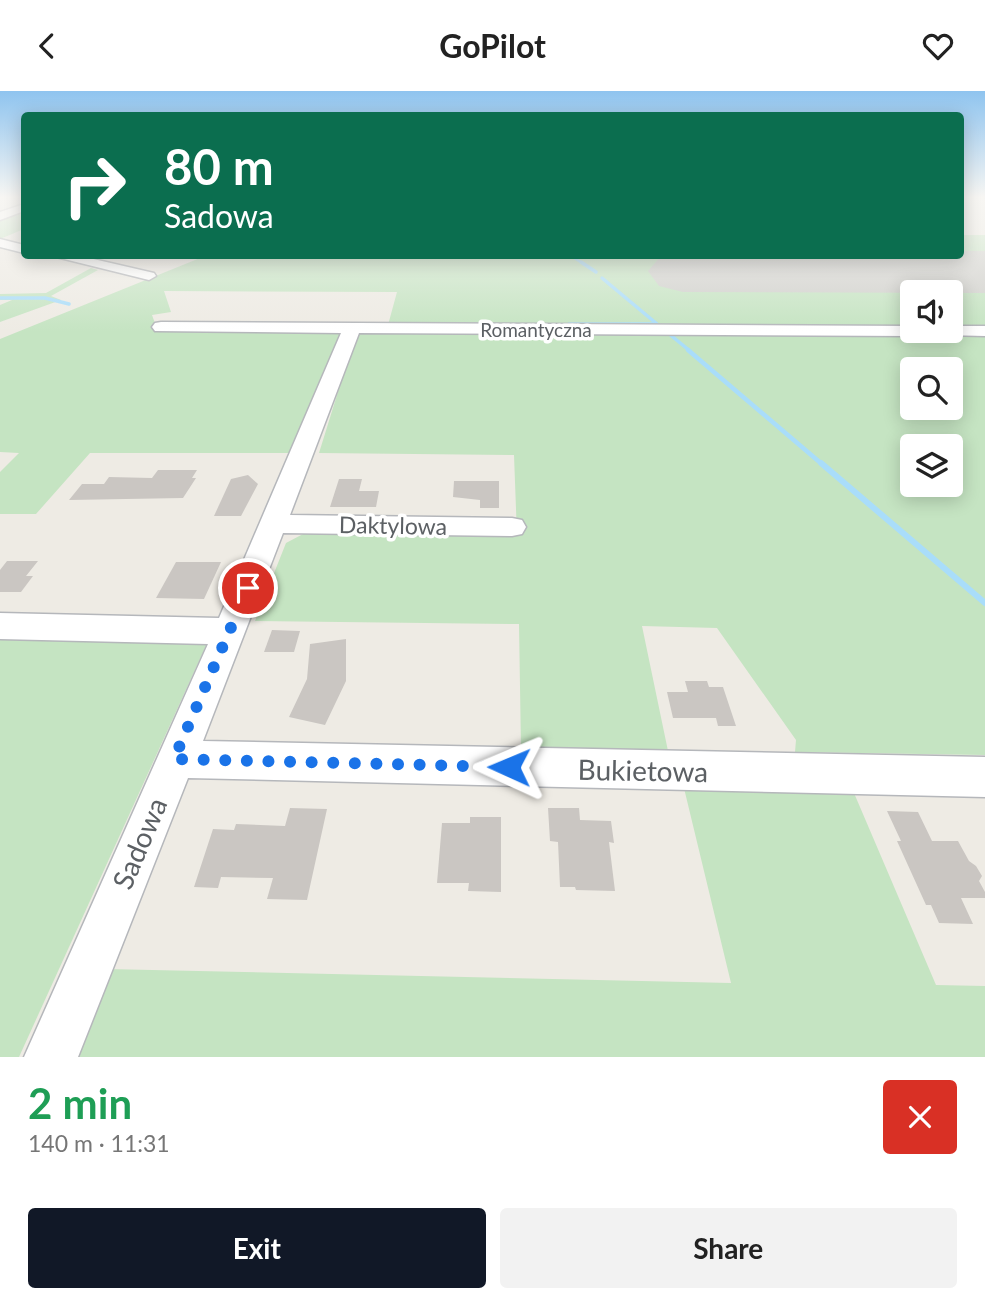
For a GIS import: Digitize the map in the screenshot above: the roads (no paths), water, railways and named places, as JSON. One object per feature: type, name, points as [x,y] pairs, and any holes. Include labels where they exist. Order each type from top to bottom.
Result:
[{"type":"street","points":[[0,243],[21,248]]},
{"type":"street","points":[[72,259],[149,276]]},
{"type":"street","points":[[106,267],[127,259]]},
{"type":"street","name":"Romantyczna","points":[[161,327],[900,331]]},
{"type":"street","name":"Sadowa","points":[[51,1057],[230,631],[352,328]]},
{"type":"street","points":[[963,331],[985,331]]},
{"type":"street","name":"Daktylowa","points":[[274,524],[512,527]]},
{"type":"street","points":[[0,626],[230,631]]},
{"type":"street","name":"Bukietowa","points":[[174,759],[985,777]]},
{"type":"waterway","points":[[576,259],[584,264]]},
{"type":"waterway","points":[[584,264],[596,272]]},
{"type":"waterway","points":[[602,278],[657,324]]},
{"type":"waterway","points":[[0,298],[45,298],[69,304]]},
{"type":"waterway","points":[[569,324],[656,324]]},
{"type":"waterway","points":[[668,333],[690,351]]},
{"type":"waterway","points":[[688,350],[823,465]]},
{"type":"waterway","points":[[821,463],[985,603]]}]
